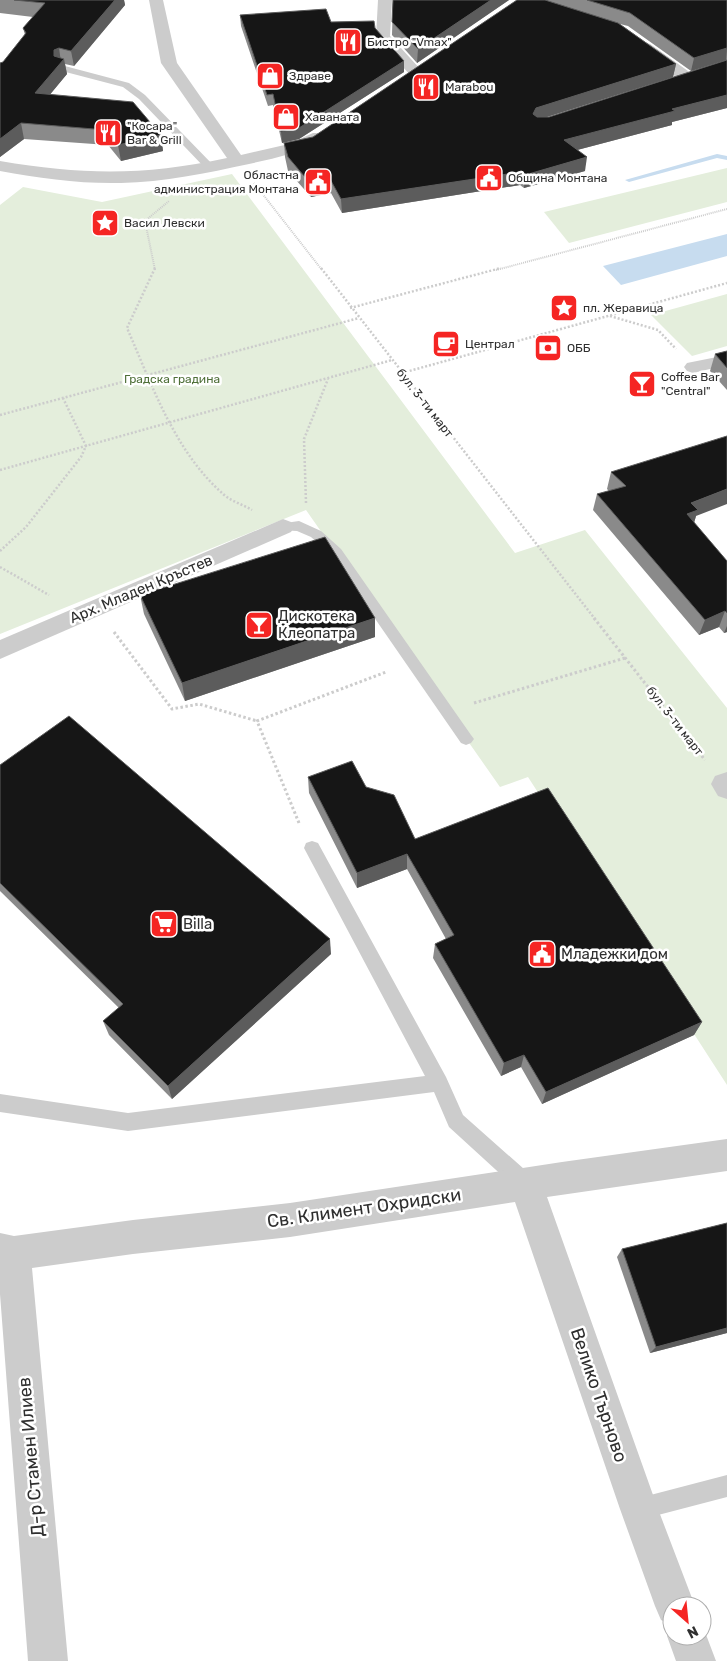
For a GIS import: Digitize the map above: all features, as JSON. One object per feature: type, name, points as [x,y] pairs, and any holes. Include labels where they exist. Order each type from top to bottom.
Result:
[{"type":"street","points":[[156,0],[169,63],[237,161]]},
{"type":"street","points":[[385,0],[382,37],[416,73]]},
{"type":"street","points":[[630,36],[689,79]]},
{"type":"street","points":[[400,83],[432,62]]},
{"type":"street","points":[[671,85],[708,73]]},
{"type":"street","points":[[0,166],[21,170],[103,178],[152,176],[210,167],[306,145],[330,129]]},
{"type":"street","points":[[0,186],[21,170]]},
{"type":"street","points":[[693,367],[727,360]]},
{"type":"street","name":"Арх. Младен Кръстев","points":[[0,650],[283,527]]},
{"type":"street","name":"Св. Климент Охридски","points":[[7,1251],[290,1220],[727,1155]]},
{"type":"street","name":"Велико Търново","points":[[526,1184],[639,1509],[671,1596]]},
{"type":"street","name":"Д-р Стамен Илиев","points":[[7,1251],[48,1661]]},
{"type":"street","points":[[690,1646],[696,1661]]},
{"type":"lane","points":[[61,68],[126,85],[142,96],[210,167]]},
{"type":"lane","points":[[283,527],[299,526],[316,534],[336,552],[466,739]]},
{"type":"lane","points":[[312,848],[439,1082],[456,1121],[526,1184]]},
{"type":"lane","points":[[0,1103],[128,1122],[439,1082]]},
{"type":"lane","points":[[639,1509],[727,1486]]},
{"type":"path","name":"бул. 3-ти март","points":[[237,161],[350,308],[726,785]]},
{"type":"path","points":[[210,167],[145,221],[155,270],[127,328],[170,422],[185,450],[223,493],[283,527]]},
{"type":"path","points":[[350,308],[727,209]]},
{"type":"path","points":[[402,373],[727,283]]},
{"type":"path","points":[[608,315],[658,330],[693,367]]},
{"type":"path","points":[[0,415],[359,318]]},
{"type":"path","points":[[0,470],[392,360]]},
{"type":"path","points":[[316,534],[306,510],[304,440],[328,378]]},
{"type":"path","points":[[63,398],[86,446]]},
{"type":"path","points":[[0,551],[26,527],[81,457],[86,446]]},
{"type":"path","points":[[0,567],[82,614],[107,622],[172,709],[199,704],[257,721],[413,662]]},
{"type":"path","points":[[447,711],[625,658]]},
{"type":"path","points":[[257,721],[297,820],[312,848]]},
{"type":"green space","points":[[727,168],[727,202],[569,243],[544,212]]},
{"type":"green space","name":"Градска градина","points":[[232,174],[515,553],[585,530],[727,708],[727,1085],[528,777],[500,787],[306,510],[0,634],[0,205],[23,187],[102,202]]},
{"type":"green space","points":[[727,294],[727,346],[692,356],[651,315]]},
{"type":"water","points":[[727,234],[727,256],[621,285],[603,266]]},
{"type":"building","points":[[14,0],[115,0],[71,51],[59,48],[54,50],[54,56],[64,59],[35,93],[133,102],[161,135],[118,145],[106,130],[21,123],[0,139],[0,63],[3,62],[26,33],[23,28],[45,3]]},
{"type":"building","points":[[393,0],[491,0],[418,49],[392,22]]},
{"type":"building","points":[[517,0],[545,0],[618,23],[676,64],[536,108],[533,114],[537,117],[549,117],[727,60],[727,95],[672,109],[675,111],[564,140],[587,157],[525,175],[521,172],[341,199],[330,179],[310,183],[288,157],[284,143],[313,137]]},
{"type":"building","points":[[587,0],[727,0],[727,48],[694,58],[630,13]]},
{"type":"building","points":[[326,9],[331,22],[374,21],[375,28],[404,61],[299,128],[281,132],[273,94],[267,95],[240,15]]},
{"type":"building","points":[[727,351],[727,368],[715,354]]},
{"type":"building","points":[[727,436],[727,489],[691,503],[698,510],[687,514],[727,561],[727,613],[725,611],[705,620],[597,494],[626,486],[611,472]]},
{"type":"building","name":"Дискотека Клеопатра","points":[[325,537],[375,618],[182,683],[140,595]]},
{"type":"building","name":"Billa","points":[[69,716],[330,939],[168,1086],[103,1021],[123,1004],[0,883],[0,765]]},
{"type":"building","name":"Младежки дом","points":[[352,761],[366,787],[394,795],[415,839],[548,788],[702,1022],[546,1092],[524,1055],[504,1063],[435,944],[454,935],[407,854],[357,873],[308,777]]},
{"type":"building","points":[[727,1223],[727,1328],[656,1347],[622,1249]]},
{"type":"waterway","points":[[629,180],[717,156],[727,158]]},
{"type":"place","name":"Бистро \"Vmax\"","points":[[348,42]]},
{"type":"place","name":"Здраве","points":[[270,76]]},
{"type":"place","name":"Marabou","points":[[426,87]]},
{"type":"place","name":"Хаваната","points":[[286,117]]},
{"type":"place","name":"\"Косара\" Bar & Grill","points":[[108,133]]},
{"type":"place","name":"Община Монтана","points":[[489,178]]},
{"type":"place","name":"Областна администрация Монтана","points":[[318,182]]},
{"type":"place","name":"Васил Левски","points":[[105,223]]},
{"type":"place","name":"пл. Жеравица","points":[[564,308]]},
{"type":"place","name":"Централ","points":[[446,344]]},
{"type":"place","name":"ОББ","points":[[548,348]]},
{"type":"place","name":"Coffee Bar \"Central\"","points":[[642,384]]},
{"type":"place","name":"Дискотека Клеопатра","points":[[259,625]]},
{"type":"place","name":"Billa","points":[[164,924]]},
{"type":"place","name":"Младежки дом","points":[[542,954]]}]
